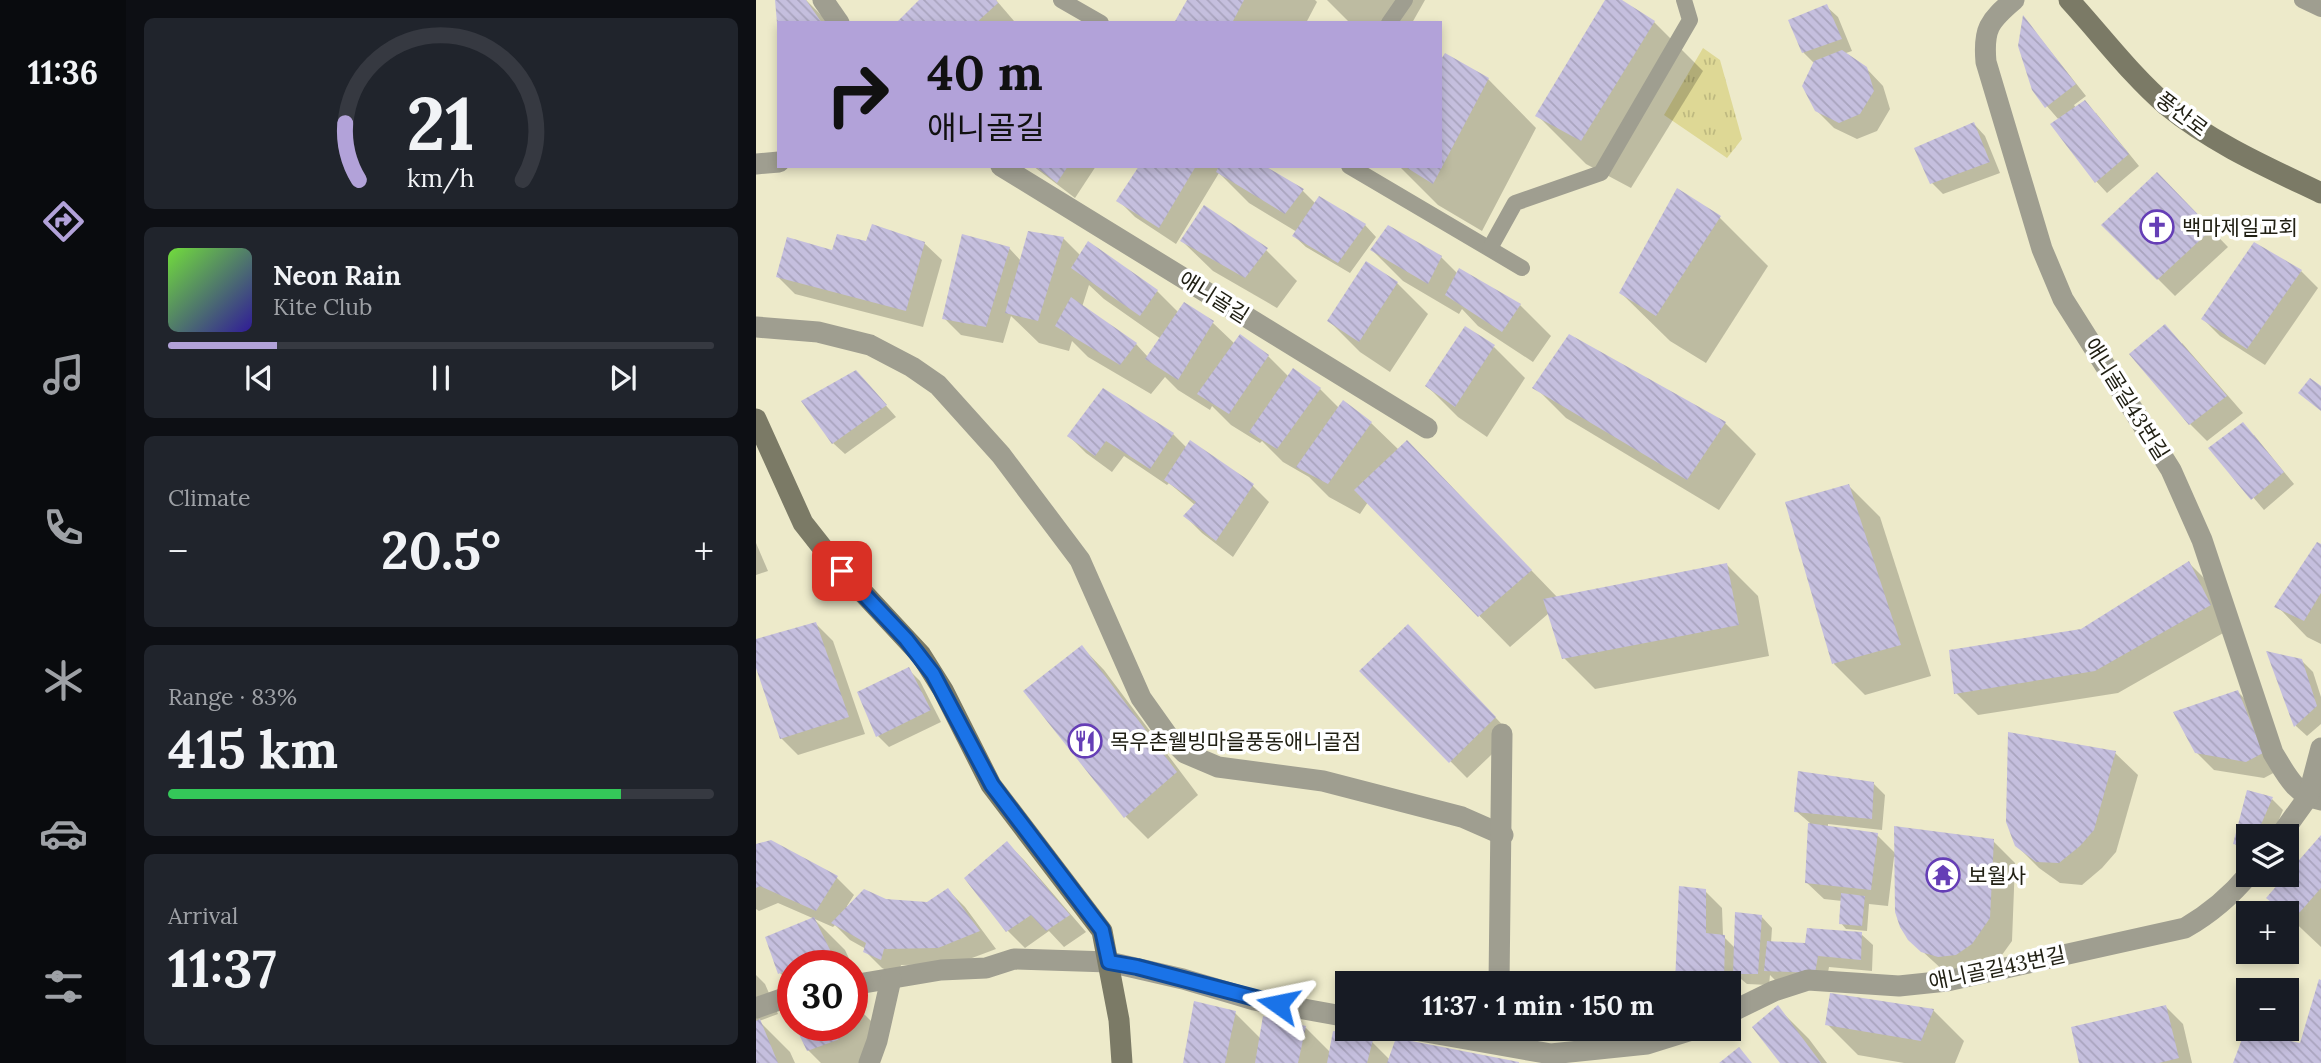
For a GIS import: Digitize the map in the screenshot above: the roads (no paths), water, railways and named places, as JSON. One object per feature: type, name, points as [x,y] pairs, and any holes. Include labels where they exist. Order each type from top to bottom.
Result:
[{"type":"street","points":[[822,0],[838,21]]},
{"type":"street","name":"애니골길43번길","points":[[2014,0],[1992,19],[1984,40],[1986,62],[2042,249],[2063,299],[2171,470],[2202,540],[2273,753],[2291,784],[2314,799]]},
{"type":"street","name":"풍산로","points":[[2069,0],[2121,61],[2187,121],[2237,151],[2321,193]]},
{"type":"street","points":[[756,164],[777,162]]},
{"type":"street","name":"애니골길","points":[[1004,168],[1427,428]]},
{"type":"street","points":[[756,327],[818,332],[870,345],[912,367],[938,385],[1001,455],[1080,560],[1141,698],[1167,736],[1185,753],[1218,767],[1324,781],[1462,817],[1503,835]]},
{"type":"street","points":[[756,419],[803,523],[829,556],[927,665],[943,690],[975,758],[992,785],[1102,930],[1119,1020],[1122,1063]]},
{"type":"street","points":[[1499,971],[1503,835],[1502,734]]},
{"type":"street","points":[[2291,824],[2314,799],[2321,748]]},
{"type":"street","name":"애니골길43번길","points":[[1741,1007],[1774,991],[1808,980],[1899,986],[1947,981],[2185,928],[2211,913],[2238,887]]},
{"type":"street","points":[[868,983],[941,970],[986,968],[1014,959],[1109,962],[1160,973],[1254,1000],[1335,1015]]},
{"type":"street","points":[[869,1063],[877,1041],[891,979]]},
{"type":"street","points":[[756,1009],[777,1001]]},
{"type":"street","points":[[1510,1041],[1551,1055],[1657,1041]]},
{"type":"lane","points":[[1061,0],[1098,21]]},
{"type":"lane","points":[[1390,21],[1405,0]]},
{"type":"lane","points":[[1490,248],[1516,203],[1601,173],[1690,20],[1684,0]]},
{"type":"lane","points":[[2302,0],[2321,9]]},
{"type":"lane","points":[[1352,168],[1522,268]]},
{"type":"place","name":"백마제일교회","points":[[2157,227]]},
{"type":"place","name":"목우촌웰빙마을풍동애니골점","points":[[1085,741]]},
{"type":"place","name":"보월사","points":[[1943,875]]}]
